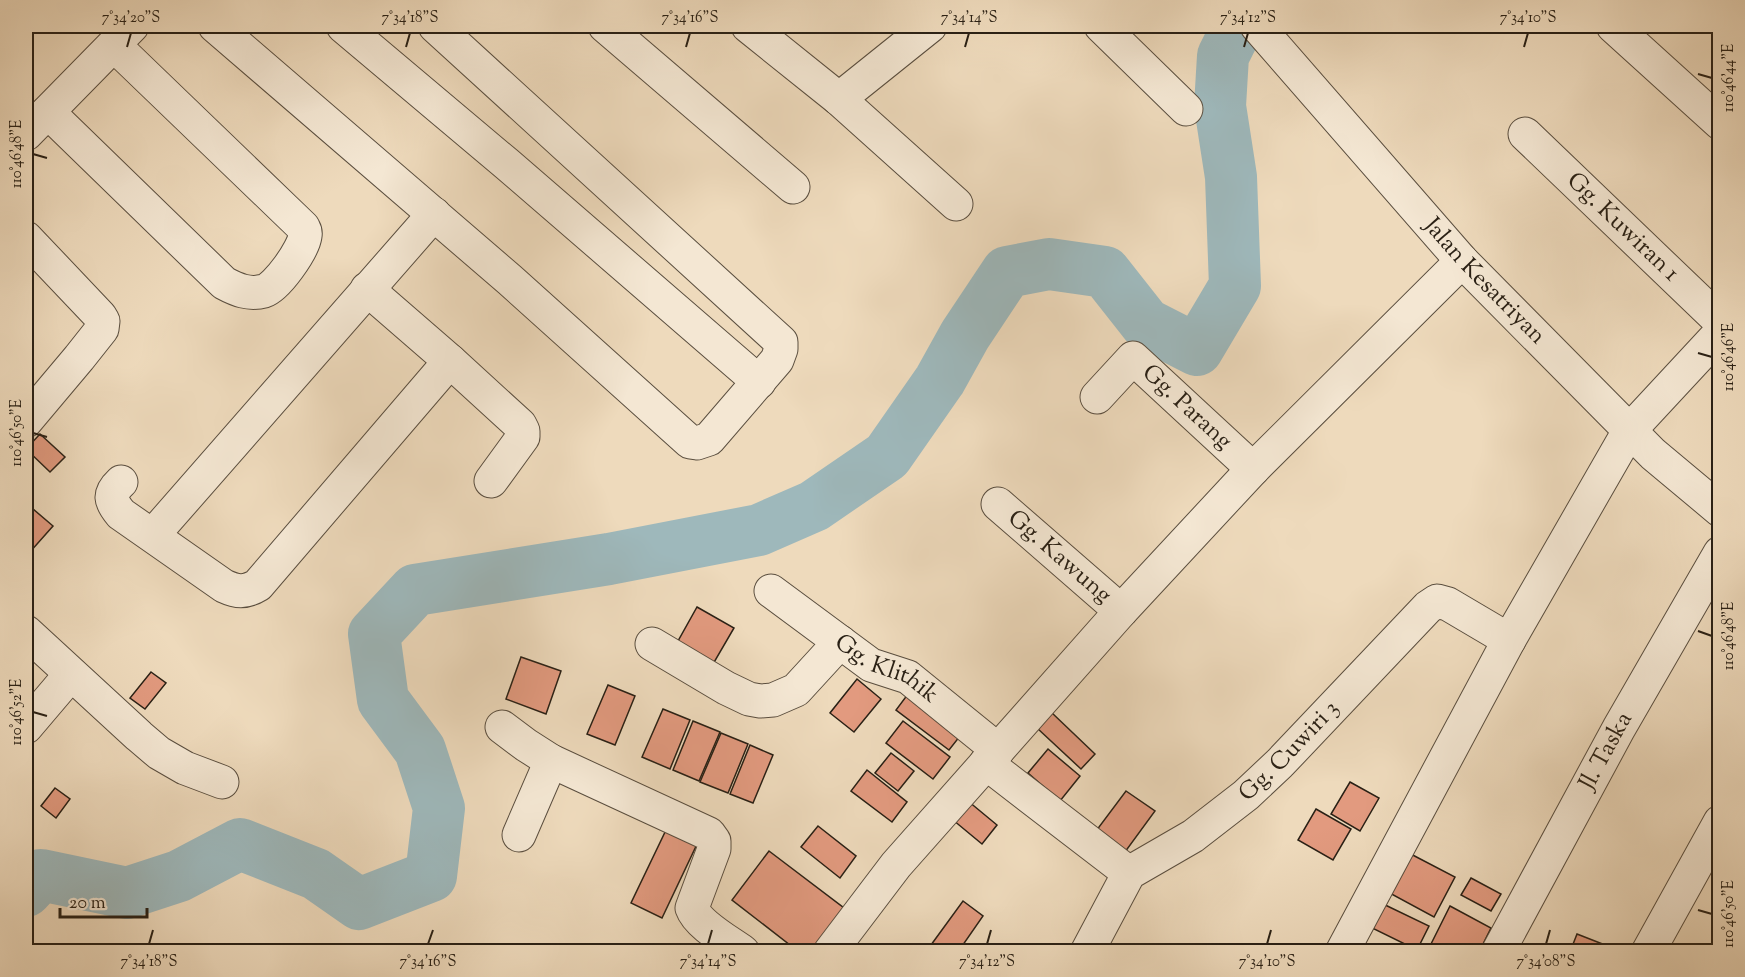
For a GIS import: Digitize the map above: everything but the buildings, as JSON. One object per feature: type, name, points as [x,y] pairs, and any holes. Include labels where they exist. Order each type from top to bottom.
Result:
[{"type":"street","points":[[215,26],[510,280],[690,442],[697,443],[709,439],[777,360],[781,342],[435,26]]},
{"type":"street","points":[[343,26],[759,382]]},
{"type":"street","points":[[605,26],[793,187]]},
{"type":"street","points":[[748,26],[839,99],[956,204]]},
{"type":"street","points":[[839,99],[930,26]]},
{"type":"street","points":[[1101,26],[1186,109]]},
{"type":"street","points":[[1613,26],[1719,123]]},
{"type":"street","name":"Jalan Kesatriyan","points":[[1262,31],[1462,261],[1629,431],[1719,510]]},
{"type":"street","points":[[123,35],[303,227],[306,234],[302,244],[275,285],[251,293],[236,290],[224,283],[37,123],[123,35]]},
{"type":"street","name":"Gg. Kuwiran 1","points":[[1525,134],[1719,321]]},
{"type":"street","points":[[153,535],[434,214]]},
{"type":"street","points":[[26,238],[100,316],[103,324],[102,329],[79,358],[26,421]]},
{"type":"street","points":[[830,951],[896,865],[1121,611],[1253,469],[1462,261]]},
{"type":"street","points":[[367,289],[520,425],[523,436],[491,481]]},
{"type":"street","points":[[1354,948],[1509,640],[1629,431],[1719,333]]},
{"type":"street","name":"Gg. Parang","points":[[1097,397],[1133,357],[1253,469]]},
{"type":"street","points":[[121,482],[113,489],[112,497],[113,504],[121,514],[224,586],[247,591],[258,585],[450,361]]},
{"type":"street","name":"Gg. Kawung","points":[[998,504],[1121,611]]},
{"type":"street","name":"Jl. Taska","points":[[1498,951],[1618,728],[1719,553]]},
{"type":"street","name":"Gg. Klithik","points":[[771,591],[872,665],[908,677],[992,756],[1129,873]]},
{"type":"street","name":"Gg. Cuwiri 3","points":[[1129,873],[1193,836],[1246,795],[1281,763],[1428,607],[1437,601],[1448,604],[1509,640]]},
{"type":"street","points":[[26,632],[159,753],[185,768],[222,782]]},
{"type":"street","points":[[652,644],[738,695],[760,701],[773,699],[796,690],[840,642]]},
{"type":"street","points":[[26,727],[71,674]]},
{"type":"street","points":[[502,727],[526,746],[551,761],[709,834],[714,841],[714,849],[693,905],[693,913],[742,951]]},
{"type":"street","points":[[519,835],[551,761]]},
{"type":"street","points":[[1648,951],[1719,822]]},
{"type":"street","points":[[1087,951],[1129,873]]},
{"type":"waterway","points":[[26,891],[41,875],[127,893],[179,876],[240,844],[316,874],[359,904],[431,876],[439,808],[420,750],[383,700],[374,634],[415,590],[609,559],[759,530],[814,506],[887,456],[940,380],[965,335],[1007,272],[1049,264],[1105,272],[1146,324],[1197,350],[1235,286],[1231,177],[1220,106],[1223,56],[1238,26]]}]
